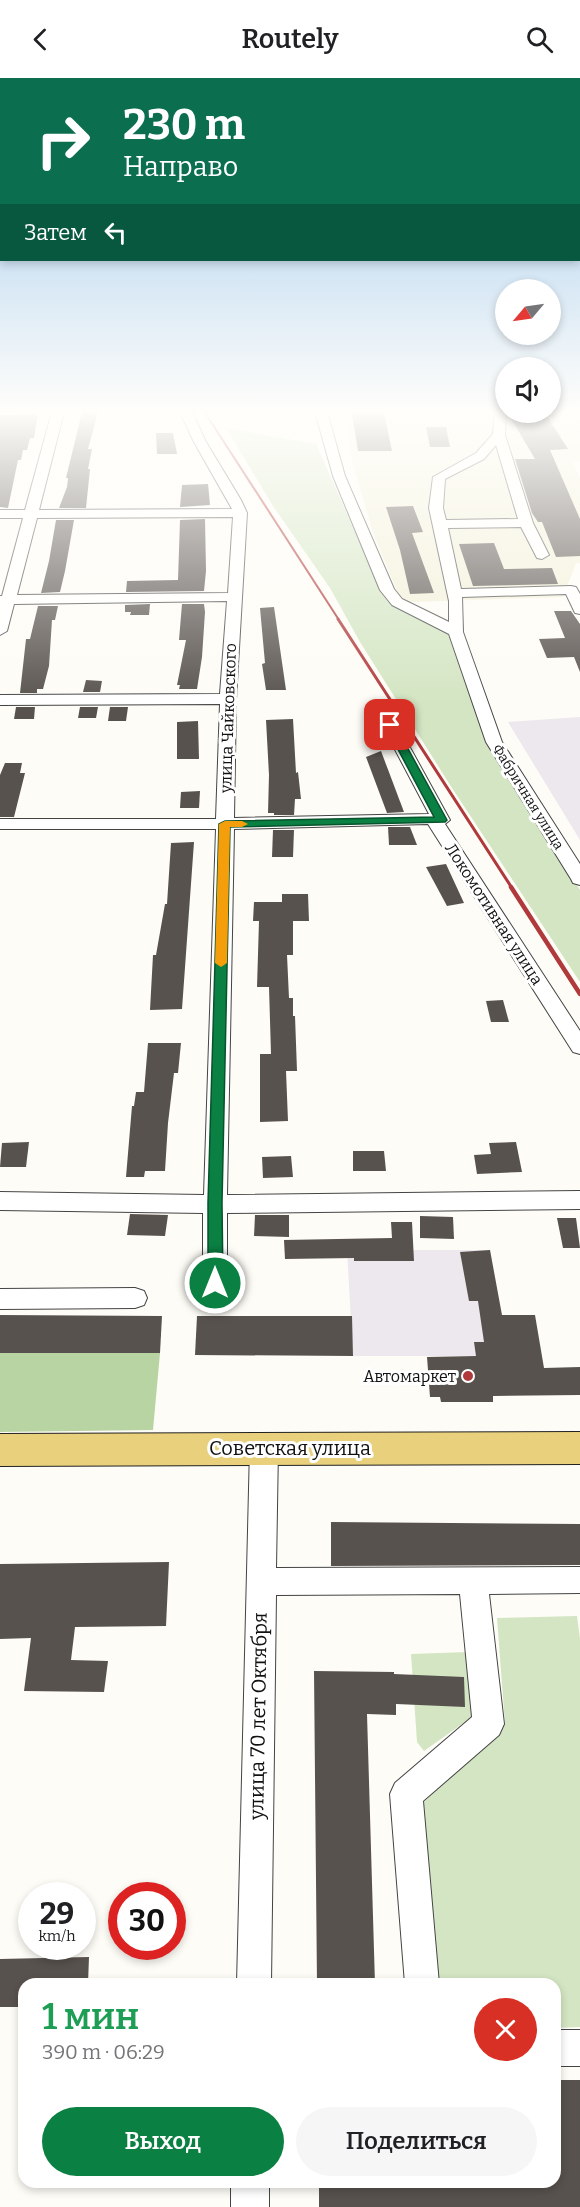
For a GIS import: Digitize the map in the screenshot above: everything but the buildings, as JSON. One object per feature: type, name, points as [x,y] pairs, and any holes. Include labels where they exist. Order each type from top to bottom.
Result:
[{"type":"main road","name":"Советская улица","points":[[0,1450],[580,1448]]},
{"type":"street","points":[[0,631],[4,600],[33,507]]},
{"type":"street","points":[[0,514],[240,513],[238,507]]},
{"type":"street","points":[[352,507],[387,590],[397,602],[456,632]]},
{"type":"street","name":"Фабричная улица","points":[[436,507],[455,593],[456,632],[494,742],[580,879]]},
{"type":"street","points":[[521,507],[526,523],[542,555]]},
{"type":"street","name":"улица Чайковского","points":[[215,1283],[228,699],[240,513]]},
{"type":"street","points":[[440,524],[526,523]]},
{"type":"street","points":[[455,593],[571,590],[580,610]]},
{"type":"street","points":[[4,600],[234,597]]},
{"type":"street","points":[[0,700],[228,699]]},
{"type":"street","points":[[0,824],[225,824],[441,820],[390,725]]},
{"type":"street","name":"Локомотивная улица","points":[[432,819],[580,1047]]},
{"type":"street","points":[[560,848],[580,847]]},
{"type":"street","points":[[0,1201],[215,1203],[580,1200]]},
{"type":"street","points":[[0,1299],[135,1298]]},
{"type":"street","name":"улица 70 лет Октября","points":[[254,1978],[264,1448]]},
{"type":"street","points":[[421,1978],[406,1794],[488,1724],[472,1581]]},
{"type":"street","points":[[261,1582],[580,1581]]},
{"type":"street","points":[[561,2048],[580,2049]]},
{"type":"street","points":[[249,2207],[250,2188]]},
{"type":"shaded area","points":[[366,507],[580,507],[580,563],[576,563],[563,597],[412,602],[399,596],[373,533]]},
{"type":"shaded area","points":[[580,717],[580,840],[508,722]]},
{"type":"shaded area","points":[[347,1250],[490,1250],[506,1356],[353,1356]]},
{"type":"green space","points":[[274,507],[344,507],[379,586],[445,631],[451,638],[517,787],[580,890],[580,982],[452,788],[360,642],[330,588]]},
{"type":"green space","points":[[0,1353],[160,1353],[153,1430],[0,1432]]},
{"type":"green space","points":[[577,1616],[580,1639],[580,2027],[561,2028],[561,1978],[438,1978],[423,1803],[505,1724],[497,1618]]},
{"type":"green space","points":[[468,1652],[476,1714],[424,1751],[417,1742],[411,1654]]},
{"type":"railway","points":[[266,507],[339,620]]},
{"type":"railway","points":[[338,619],[512,888]]},
{"type":"railway","points":[[511,887],[580,994]]},
{"type":"slow traffic","points":[[221,963],[225,824],[242,824]]},
{"type":"place","name":"Автомаркет","points":[[468,1376]]},
{"type":"route","points":[[215,1283],[225,824],[441,820],[390,725]]}]
